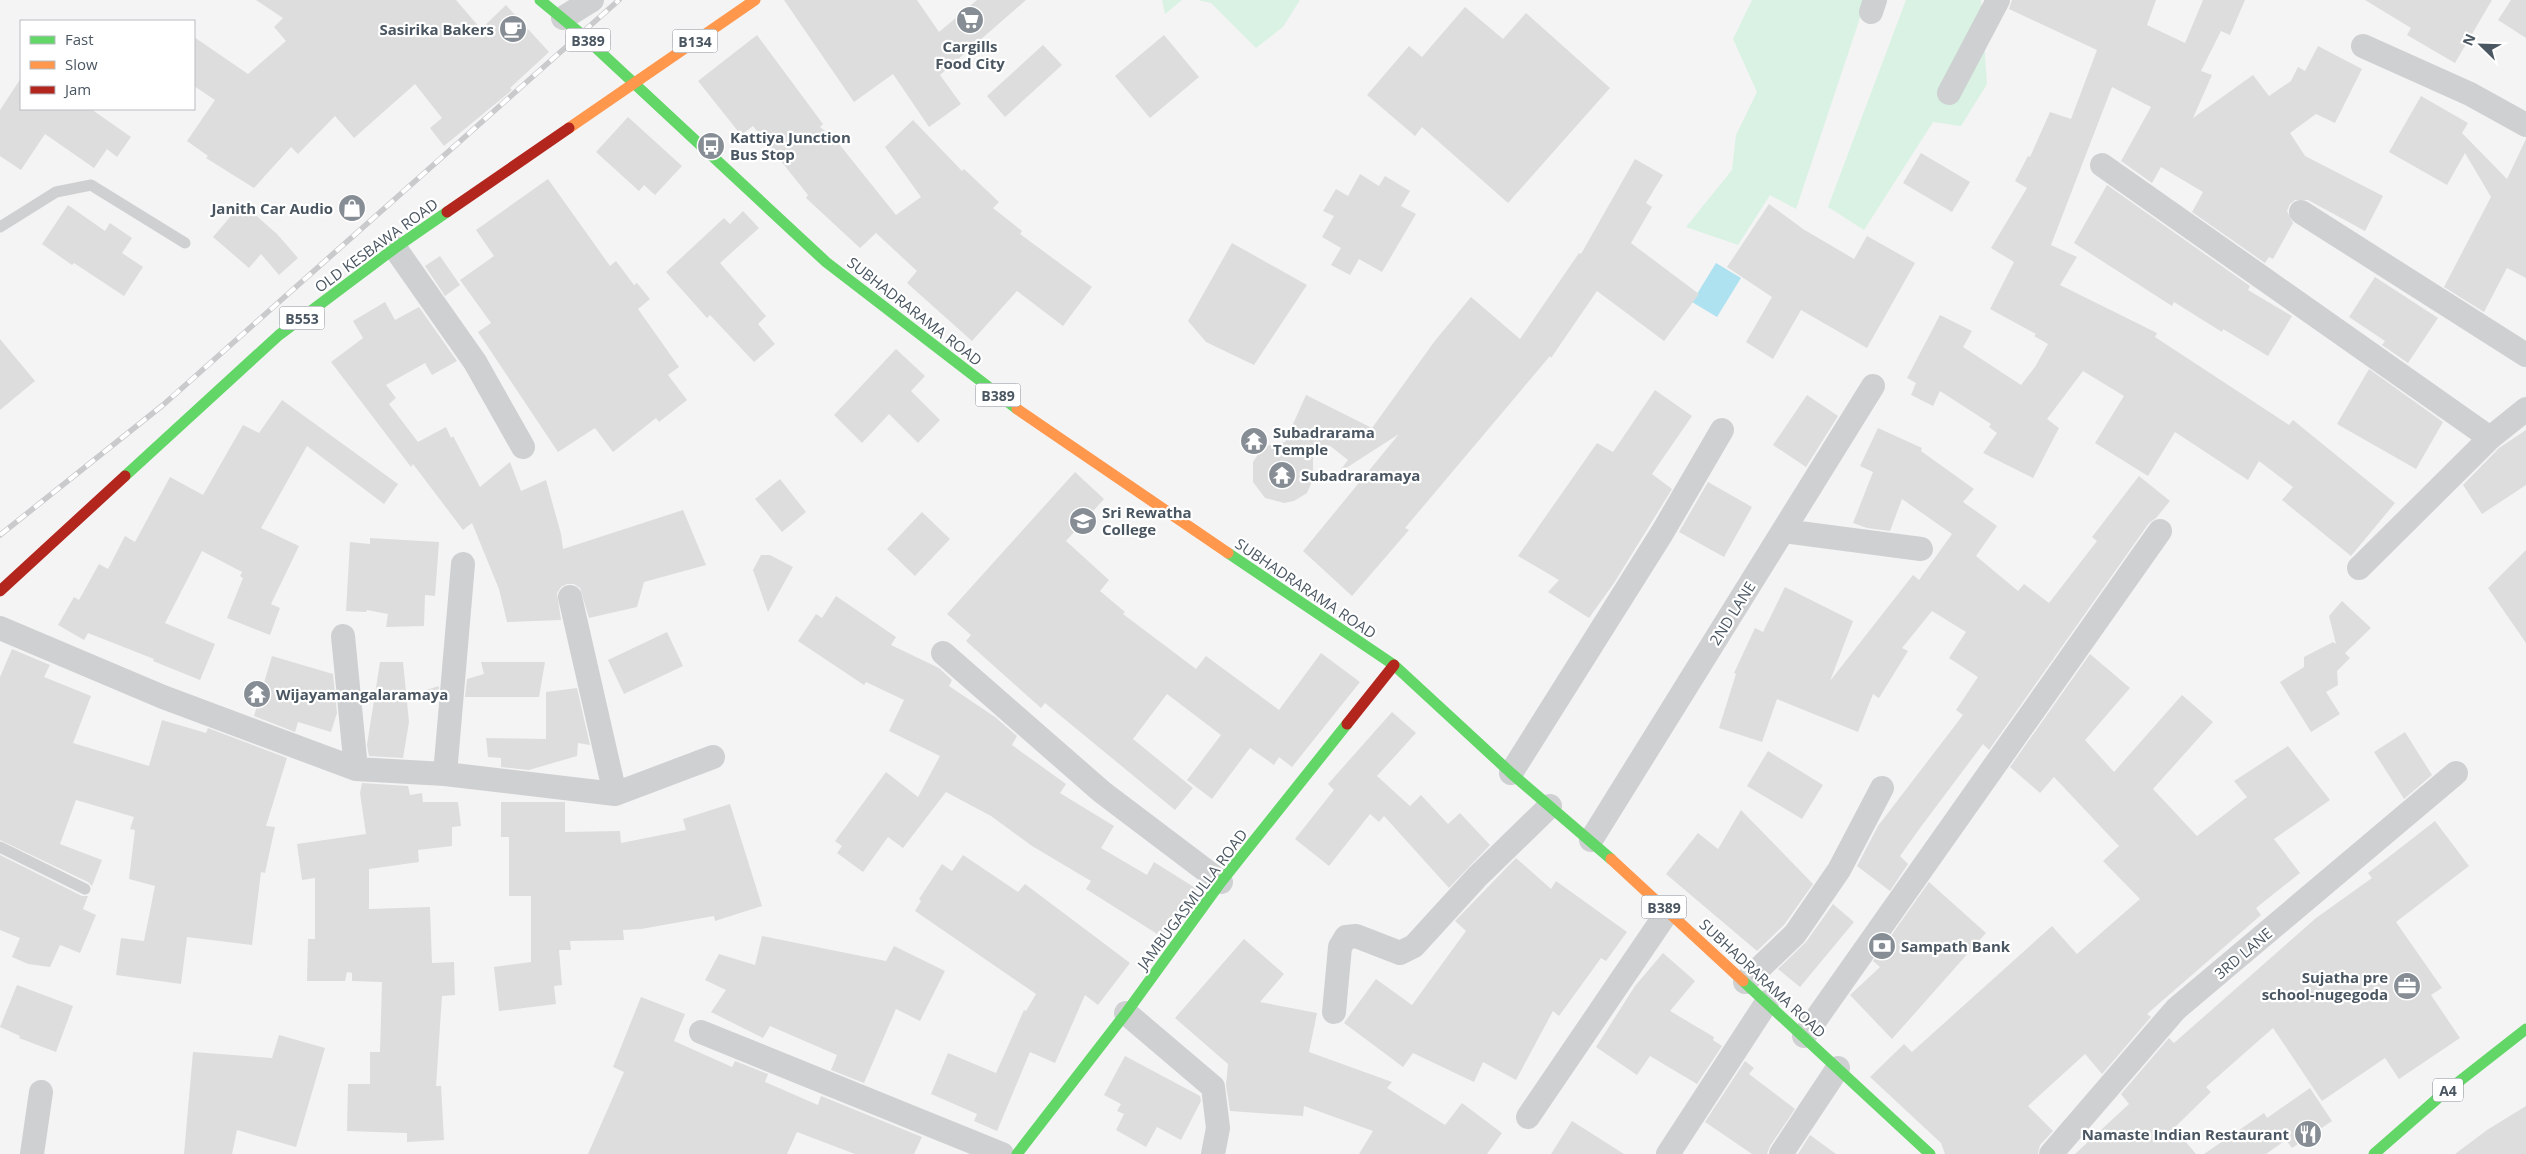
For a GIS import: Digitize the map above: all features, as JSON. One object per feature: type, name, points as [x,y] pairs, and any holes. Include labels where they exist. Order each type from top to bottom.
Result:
[{"type":"main road","name":"B389","points":[[540,0],[563,18],[634,83]]},
{"type":"main road","name":"OLD KESBAWA ROAD","points":[[0,591],[279,336],[395,248],[754,0]]},
{"type":"main road","name":"SUBHADRARAMA ROAD","points":[[634,83],[826,262],[1032,421],[1394,665],[1511,773],[1591,840],[1930,1154]]},
{"type":"main road","name":"JAMBUGASMULLA ROAD","points":[[1017,1154],[1126,1013],[1222,882],[1394,665]]},
{"type":"main road","name":"A4","points":[[2374,1154],[2438,1098],[2526,1030]]},
{"type":"street","points":[[563,18],[592,0]]},
{"type":"street","points":[[1949,93],[1998,0]]},
{"type":"street","points":[[2363,46],[2470,94],[2526,125]]},
{"type":"street","points":[[2102,165],[2490,438]]},
{"type":"street","points":[[2301,212],[2526,356]]},
{"type":"street","points":[[395,248],[475,362],[523,447]]},
{"type":"street","name":"2ND LANE","points":[[1591,840],[1874,386]]},
{"type":"street","points":[[2360,568],[2490,438],[2526,409]]},
{"type":"street","points":[[1511,773],[1662,533],[1722,430]]},
{"type":"street","points":[[1784,531],[1921,549]]},
{"type":"street","points":[[1804,1036],[2160,531]]},
{"type":"street","points":[[445,774],[462,564]]},
{"type":"street","points":[[570,597],[615,794]]},
{"type":"street","points":[[0,628],[163,697],[356,769],[445,774],[615,794],[713,757]]},
{"type":"street","points":[[344,636],[356,769]]},
{"type":"street","points":[[943,653],[1102,792],[1222,882]]},
{"type":"street","name":"3RD LANE","points":[[2051,1154],[2176,1009],[2456,773]]},
{"type":"street","points":[[1745,982],[1795,934],[1839,870],[1882,788]]},
{"type":"street","points":[[1334,1012],[1340,947],[1346,937],[1356,936],[1400,953],[1414,946],[1477,877],[1550,806]]},
{"type":"street","points":[[1528,1116],[1668,911]]},
{"type":"street","points":[[1668,1154],[1767,1002]]},
{"type":"street","points":[[1126,1013],[1213,1087],[1218,1128],[1213,1154]]},
{"type":"street","points":[[701,1032],[1002,1154]]},
{"type":"street","points":[[1781,1154],[1838,1068]]},
{"type":"street","points":[[32,1154],[41,1092]]},
{"type":"lane","points":[[0,227],[56,192],[91,185],[184,243]]},
{"type":"lane","points":[[0,846],[85,889]]},
{"type":"green space","points":[[1162,0],[1182,0],[1165,14]]},
{"type":"green space","points":[[1198,0],[1300,0],[1283,27],[1256,48],[1211,3]]},
{"type":"green space","points":[[1752,0],[1866,0],[1796,209],[1770,195],[1738,245],[1686,227],[1732,170],[1736,135],[1757,92],[1733,39]]},
{"type":"green space","points":[[1906,0],[1981,0],[1987,84],[1961,126],[1933,122],[1864,230],[1828,207]]},
{"type":"water","points":[[1716,263],[1741,278],[1717,317],[1692,302]]},
{"type":"building","points":[[256,0],[456,0],[481,29],[506,5],[549,52],[510,88],[512,90],[444,146],[430,128],[442,118],[415,84],[354,138],[335,116],[298,154],[291,147],[254,188],[206,158],[208,156],[187,141],[215,100],[195,87],[195,38],[248,74],[286,41],[274,27],[283,18]]},
{"type":"building","points":[[784,0],[917,0],[939,32],[977,0],[1026,0],[940,75],[961,104],[929,127],[893,74],[854,102]]},
{"type":"building","points":[[2012,0],[2156,0],[2147,25],[2185,43],[2203,0],[2245,0],[2230,35],[2221,31],[2201,71],[2212,75],[2193,118],[2253,75],[2269,96],[2291,81],[2298,67],[2305,71],[2318,46],[2362,69],[2335,123],[2316,114],[2290,133],[2305,156],[2383,196],[2365,231],[2308,200],[2295,200],[2290,204],[2287,211],[2293,223],[2273,259],[2269,257],[2265,263],[2192,212],[2203,192],[2161,167],[2152,183],[2121,161],[2151,107],[2112,87],[2051,245],[2077,257],[2060,285],[2157,333],[2155,337],[2289,425],[2293,420],[2395,503],[2351,556],[2282,500],[2293,487],[2259,461],[2248,480],[2175,432],[2148,476],[2095,443],[2124,396],[2083,371],[2047,419],[2059,428],[2033,478],[1983,453],[1997,433],[1989,427],[1991,424],[1940,391],[1933,406],[1911,395],[1916,383],[1907,378],[1940,315],[1972,331],[1963,347],[2021,385],[2035,367],[2048,344],[2034,336],[2036,334],[1990,309],[2014,262],[1991,248],[2027,188],[2015,181],[2028,156],[2030,157],[2050,112],[2071,119],[2097,50],[2009,9]]},
{"type":"building","points":[[2365,0],[2492,0],[2455,63],[2407,35],[2411,28]]},
{"type":"building","points":[[2511,0],[2526,0],[2526,38],[2498,20]]},
{"type":"building","points":[[1465,7],[1503,39],[1526,13],[1610,88],[1508,203],[1422,127],[1415,136],[1367,95],[1409,46],[1422,57]]},
{"type":"building","points":[[757,35],[823,124],[820,127],[835,139],[896,215],[921,197],[885,147],[913,120],[962,171],[964,169],[999,202],[993,208],[1022,231],[1020,234],[1092,287],[1063,326],[1017,291],[972,341],[907,283],[917,271],[876,233],[860,248],[806,198],[808,195],[753,126],[741,135],[698,81]]},
{"type":"building","points":[[1164,35],[1199,77],[1150,118],[1115,76]]},
{"type":"building","points":[[1043,45],[1062,65],[1005,117],[987,96]]},
{"type":"building","points":[[20,80],[20,110],[92,110],[131,137],[117,157],[107,149],[94,168],[45,134],[21,170],[0,156],[0,110]]},
{"type":"building","points":[[2421,96],[2468,123],[2462,133],[2507,179],[2526,139],[2526,278],[2507,268],[2484,312],[2444,287],[2491,197],[2465,153],[2447,185],[2389,152]]},
{"type":"building","points":[[628,117],[682,166],[655,195],[644,185],[639,191],[596,152]]},
{"type":"building","points":[[1921,153],[1970,182],[1952,212],[1903,183]]},
{"type":"building","points":[[1635,159],[1663,175],[1646,203],[1652,207],[1631,243],[1699,294],[1664,341],[1597,291],[1551,358],[1550,356],[1405,528],[1409,530],[1352,596],[1303,551],[1399,434],[1343,470],[1341,469],[1348,460],[1329,445],[1326,451],[1313,445],[1313,479],[1307,493],[1294,501],[1284,503],[1265,498],[1253,482],[1253,462],[1266,446],[1285,442],[1306,395],[1372,428],[1434,342],[1471,297],[1520,339],[1579,253],[1581,254]]},
{"type":"building","points":[[1360,174],[1379,186],[1385,176],[1410,191],[1401,206],[1416,214],[1382,272],[1359,259],[1350,275],[1331,265],[1341,248],[1322,237],[1334,216],[1323,211],[1336,189],[1348,196]]},
{"type":"building","points":[[548,179],[610,266],[616,261],[634,285],[637,283],[650,299],[638,309],[679,367],[668,375],[687,400],[659,422],[656,418],[613,452],[595,428],[558,452],[478,332],[491,323],[460,280],[494,256],[476,230]]},
{"type":"building","points":[[2107,185],[2250,286],[2248,290],[2292,316],[2268,356],[2223,329],[2222,332],[2174,302],[2172,306],[2074,243]]},
{"type":"building","points":[[242,203],[277,234],[298,258],[279,275],[261,254],[249,268],[213,237]]},
{"type":"building","points":[[1769,204],[1803,229],[1854,259],[1867,236],[1915,263],[1867,348],[1801,310],[1773,359],[1746,342],[1772,297],[1727,267]]},
{"type":"building","points":[[68,205],[105,231],[110,223],[132,238],[122,253],[143,267],[124,296],[74,263],[72,265],[42,244]]},
{"type":"building","points":[[743,211],[759,228],[720,263],[766,316],[758,324],[775,344],[754,362],[710,315],[707,318],[666,272],[724,218],[730,224]]},
{"type":"building","points":[[1232,243],[1307,285],[1254,365],[1206,342],[1188,321]]},
{"type":"building","points":[[440,256],[460,285],[445,296],[425,266]]},
{"type":"building","points":[[2375,277],[2438,318],[2408,363],[2382,345],[2385,341],[2349,317]]},
{"type":"building","points":[[385,302],[395,320],[419,307],[457,361],[432,375],[425,363],[386,385],[396,398],[389,404],[418,442],[446,427],[451,438],[453,436],[480,487],[510,462],[521,491],[546,480],[561,534],[563,549],[683,510],[706,565],[644,582],[637,607],[589,618],[580,588],[574,584],[567,584],[561,587],[557,593],[561,620],[507,622],[499,589],[472,523],[463,530],[413,464],[411,467],[331,362],[363,338],[353,321]]},
{"type":"building","points":[[0,339],[35,381],[0,410]]},
{"type":"building","points":[[896,349],[925,376],[911,391],[940,420],[918,443],[889,414],[862,443],[834,415]]},
{"type":"building","points":[[2369,369],[2443,422],[2416,469],[2337,424]]},
{"type":"building","points":[[1655,390],[1692,416],[1652,474],[1672,489],[1614,583],[1589,618],[1548,592],[1559,580],[1518,556],[1597,443],[1613,452]]},
{"type":"building","points":[[1807,395],[1838,416],[1806,467],[1773,445]]},
{"type":"building","points":[[282,400],[398,484],[384,504],[307,446],[261,528],[299,546],[271,604],[280,608],[270,635],[227,618],[243,578],[240,576],[242,572],[202,551],[165,623],[215,644],[200,680],[153,661],[154,659],[88,633],[84,640],[58,625],[74,597],[79,600],[99,564],[108,569],[125,536],[135,542],[170,477],[203,495],[243,425],[259,433]]},
{"type":"building","points":[[1878,428],[1922,448],[1921,451],[1974,489],[1963,502],[1997,526],[1976,556],[2018,591],[2024,584],[2049,603],[2097,541],[2092,537],[2139,476],[2170,501],[2156,518],[2149,523],[1989,750],[1983,744],[1920,828],[1900,856],[1908,864],[1890,891],[1857,866],[1878,826],[1963,715],[1956,710],[1978,677],[1949,658],[1966,632],[1932,611],[1902,648],[1908,651],[1879,698],[1873,694],[1858,732],[1777,699],[1762,742],[1719,728],[1736,674],[1734,673],[1755,628],[1763,632],[1785,587],[1853,621],[1830,681],[1913,575],[1919,580],[1952,534],[1902,499],[1890,531],[1867,528],[1853,523],[1873,472],[1860,466]]},
{"type":"building","points":[[2526,430],[2526,485],[2482,514],[2463,485],[2499,448]]},
{"type":"building","points":[[1075,472],[1104,499],[1066,541],[1109,580],[1100,591],[1125,612],[1123,614],[1196,669],[1206,656],[1279,710],[1321,653],[1360,682],[1292,767],[1279,757],[1274,765],[1250,748],[1212,799],[1187,780],[1221,735],[1167,694],[1133,739],[1193,788],[1175,810],[1045,703],[1041,708],[966,641],[971,635],[947,614]]},
{"type":"building","points":[[780,479],[806,512],[782,532],[755,499]]},
{"type":"building","points":[[1708,482],[1752,507],[1724,557],[1679,532]]},
{"type":"building","points":[[922,512],[950,539],[915,576],[887,549]]},
{"type":"building","points":[[370,538],[439,542],[435,596],[425,595],[424,626],[386,627],[388,614],[367,610],[366,612],[346,611],[350,542],[370,544]]},
{"type":"building","points":[[2526,550],[2526,643],[2488,588]]},
{"type":"building","points":[[761,555],[770,555],[793,567],[768,612],[753,570]]},
{"type":"building","points":[[836,596],[896,637],[891,645],[939,668],[952,680],[949,686],[995,717],[1017,736],[1012,745],[1066,784],[1060,793],[1114,826],[1101,848],[1147,875],[1154,862],[1197,889],[1162,937],[1086,889],[1091,881],[1032,846],[991,816],[946,792],[903,848],[888,837],[863,872],[837,853],[842,846],[835,841],[886,772],[918,797],[940,756],[889,731],[904,700],[866,682],[864,685],[798,641],[816,614],[822,618]]},
{"type":"building","points":[[2342,601],[2371,628],[2345,653],[2350,658],[2337,671],[2338,685],[2326,692],[2340,714],[2311,732],[2280,682],[2304,667],[2304,657],[2333,642],[2336,644],[2329,616]]},
{"type":"building","points":[[667,632],[683,666],[624,694],[608,660]]},
{"type":"building","points":[[12,649],[50,665],[44,677],[91,696],[73,743],[149,766],[162,720],[206,733],[208,728],[287,758],[266,826],[275,827],[265,873],[261,872],[252,945],[187,937],[181,984],[116,975],[121,938],[144,941],[155,886],[129,879],[135,830],[130,829],[134,817],[76,800],[60,844],[102,860],[92,886],[88,882],[0,840],[0,677]]},
{"type":"building","points":[[2090,654],[2130,688],[2085,740],[2114,772],[2182,695],[2213,722],[2153,789],[2197,836],[2247,797],[2234,781],[2288,746],[2330,800],[2274,839],[2300,873],[2256,908],[2261,915],[2147,1014],[2151,1017],[2102,1074],[2085,1054],[2028,1106],[2053,1131],[2040,1145],[2038,1154],[1945,1154],[1941,1143],[1870,1077],[1904,1044],[1912,1052],[2052,926],[2077,954],[2140,899],[2103,861],[2119,846],[2054,777],[2040,793],[2010,767]]},
{"type":"building","points":[[272,656],[333,674],[337,713],[331,732],[298,722],[295,732],[254,716]]},
{"type":"building","points":[[380,662],[403,662],[409,722],[403,758],[369,756],[367,745]]},
{"type":"building","points":[[481,662],[545,662],[539,697],[465,697],[467,679],[484,674]]},
{"type":"building","points":[[439,686],[438,697],[427,697],[426,690]]},
{"type":"building","points":[[577,688],[590,745],[578,743],[577,756],[529,770],[501,767],[501,758],[488,757],[486,738],[546,739],[546,692]]},
{"type":"building","points":[[1392,712],[1416,733],[1377,776],[1410,806],[1421,795],[1448,824],[1460,813],[1490,845],[1449,888],[1384,816],[1379,822],[1370,814],[1329,866],[1295,839],[1334,790],[1328,784]]},
{"type":"building","points":[[2405,732],[2432,775],[2404,799],[2374,752]]},
{"type":"building","points":[[1768,751],[1823,785],[1802,819],[1747,786]]},
{"type":"building","points":[[362,783],[408,786],[410,795],[422,793],[423,802],[458,802],[461,826],[452,827],[452,846],[418,850],[419,862],[369,869],[369,909],[430,907],[432,963],[454,962],[455,995],[442,996],[436,1086],[441,1086],[444,1140],[407,1142],[407,1133],[347,1131],[348,1084],[370,1084],[370,1052],[380,1052],[382,982],[352,981],[352,973],[347,972],[345,981],[307,981],[308,939],[315,939],[315,878],[302,880],[297,844],[366,834],[360,793]]},
{"type":"building","points":[[501,802],[565,802],[565,832],[620,831],[621,843],[686,830],[683,819],[730,804],[762,906],[715,921],[714,916],[641,929],[623,930],[624,940],[570,941],[571,950],[559,950],[562,985],[554,986],[556,1004],[499,1011],[494,967],[531,962],[531,896],[509,896],[509,837],[501,837]]},
{"type":"building","points":[[1741,810],[1813,884],[1784,925],[1757,951],[1666,874],[1698,833],[1718,849]]},
{"type":"building","points":[[2435,821],[2469,866],[2396,922],[2442,988],[2431,995],[2460,1038],[2399,1079],[2385,1058],[2322,1101],[2273,1028],[2206,1087],[2211,1092],[2174,1128],[2196,1154],[2075,1154],[2129,1104],[2121,1094],[2169,1038],[2174,1043],[2316,918],[2372,878],[2368,873]]},
{"type":"building","points":[[0,855],[82,896],[88,896],[83,909],[96,915],[80,953],[60,945],[50,967],[28,964],[12,957],[20,938],[0,930]]},
{"type":"building","points":[[963,855],[1018,892],[1025,884],[1130,963],[1098,1005],[1085,995],[1055,1063],[1030,1052],[997,1131],[974,1121],[977,1114],[931,1094],[948,1053],[996,1073],[1024,1010],[1026,1011],[1036,994],[915,911],[921,901],[919,899],[942,864],[952,871]]},
{"type":"building","points":[[1516,858],[1551,889],[1556,881],[1627,932],[1606,961],[1601,958],[1559,1016],[1553,1011],[1516,1080],[1483,1062],[1474,1082],[1413,1053],[1403,1067],[1344,1023],[1376,979],[1412,1005],[1466,931],[1455,921]]},
{"type":"building","points":[[1929,882],[1986,933],[1892,1039],[1850,995],[1880,967],[1873,961]]},
{"type":"building","points":[[1833,904],[1854,922],[1800,987],[1778,969],[1806,942]]},
{"type":"building","points":[[762,936],[886,961],[894,946],[945,971],[920,1021],[896,1009],[864,1083],[831,1070],[837,1055],[770,1026],[763,1038],[711,1012],[726,990],[705,980],[719,954],[755,965]]},
{"type":"building","points":[[1244,939],[1284,974],[1260,1002],[1317,1013],[1309,1052],[1392,1082],[1387,1088],[1445,1125],[1462,1103],[1502,1133],[1487,1154],[1359,1154],[1373,1131],[1304,1106],[1303,1116],[1230,1111],[1226,1085],[1228,1064],[1175,1018]]},
{"type":"building","points":[[1663,953],[1695,981],[1670,1011],[1714,1037],[1713,1040],[1722,1046],[1697,1084],[1650,1056],[1637,1075],[1596,1047],[1635,986]]},
{"type":"building","points":[[17,985],[73,1006],[56,1052],[19,1038],[20,1036],[0,1027]]},
{"type":"building","points":[[641,997],[685,1014],[674,1041],[732,1067],[735,1061],[768,1074],[765,1082],[818,1105],[821,1096],[922,1137],[914,1154],[855,1154],[797,1132],[787,1154],[588,1154],[624,1072],[613,1067]]},
{"type":"building","points":[[279,1035],[325,1048],[296,1147],[237,1130],[232,1154],[184,1154],[193,1052],[272,1058]]},
{"type":"building","points":[[1125,1056],[1200,1096],[1201,1101],[1181,1140],[1157,1127],[1146,1147],[1116,1130],[1124,1114],[1117,1111],[1121,1104],[1104,1095]]},
{"type":"building","points":[[1745,1061],[1754,1068],[1749,1074],[1795,1109],[1770,1146],[1767,1154],[1752,1154],[1705,1122]]},
{"type":"building","points":[[2310,1088],[2332,1121],[2292,1148],[2286,1140],[2266,1154],[2204,1154],[2264,1113],[2267,1118]]},
{"type":"building","points":[[2526,1106],[2526,1154],[2455,1154],[2487,1130]]},
{"type":"building","points":[[1572,1121],[1624,1154],[1551,1154]]},
{"type":"building","points":[[1810,1135],[1836,1154],[1798,1154]]},
{"type":"railway","points":[[0,535],[163,405],[619,0]]},
{"type":"traffic: fast","points":[[540,0],[580,33],[826,262],[1017,409]]},
{"type":"traffic: fast","points":[[125,476],[279,335],[395,248],[447,212]]},
{"type":"traffic: fast","points":[[1228,553],[1394,665],[1511,773],[1611,859]]},
{"type":"traffic: fast","points":[[1017,1154],[1126,1013],[1221,882],[1347,724]]},
{"type":"traffic: fast","points":[[1743,981],[1930,1154]]},
{"type":"traffic: fast","points":[[2374,1154],[2438,1098],[2526,1029]]},
{"type":"traffic: slow","points":[[569,128],[755,0]]},
{"type":"traffic: slow","points":[[1017,409],[1228,553]]},
{"type":"traffic: slow","points":[[1611,859],[1743,981]]},
{"type":"traffic: jam","points":[[447,212],[569,128]]},
{"type":"traffic: jam","points":[[0,591],[125,476]]},
{"type":"traffic: jam","points":[[1347,724],[1394,665]]},
{"type":"place","name":"Cargills Food City","points":[[970,20]]},
{"type":"place","name":"Sasirika Bakers","points":[[513,29]]},
{"type":"place","name":"Kattiya Junction Bus Stop","points":[[711,146]]},
{"type":"place","name":"Janith Car Audio","points":[[352,208]]},
{"type":"place","name":"Subadrarama Temple","points":[[1254,441]]},
{"type":"place","name":"Subadraramaya","points":[[1282,475]]},
{"type":"place","name":"Sri Rewatha College","points":[[1083,521]]},
{"type":"place","name":"Wijayamangalaramaya","points":[[257,694]]},
{"type":"place","name":"Sampath Bank","points":[[1882,946]]},
{"type":"place","name":"Sujatha pre school-nugegoda","points":[[2407,986]]},
{"type":"place","name":"Namaste Indian Restaurant","points":[[2308,1134]]}]
